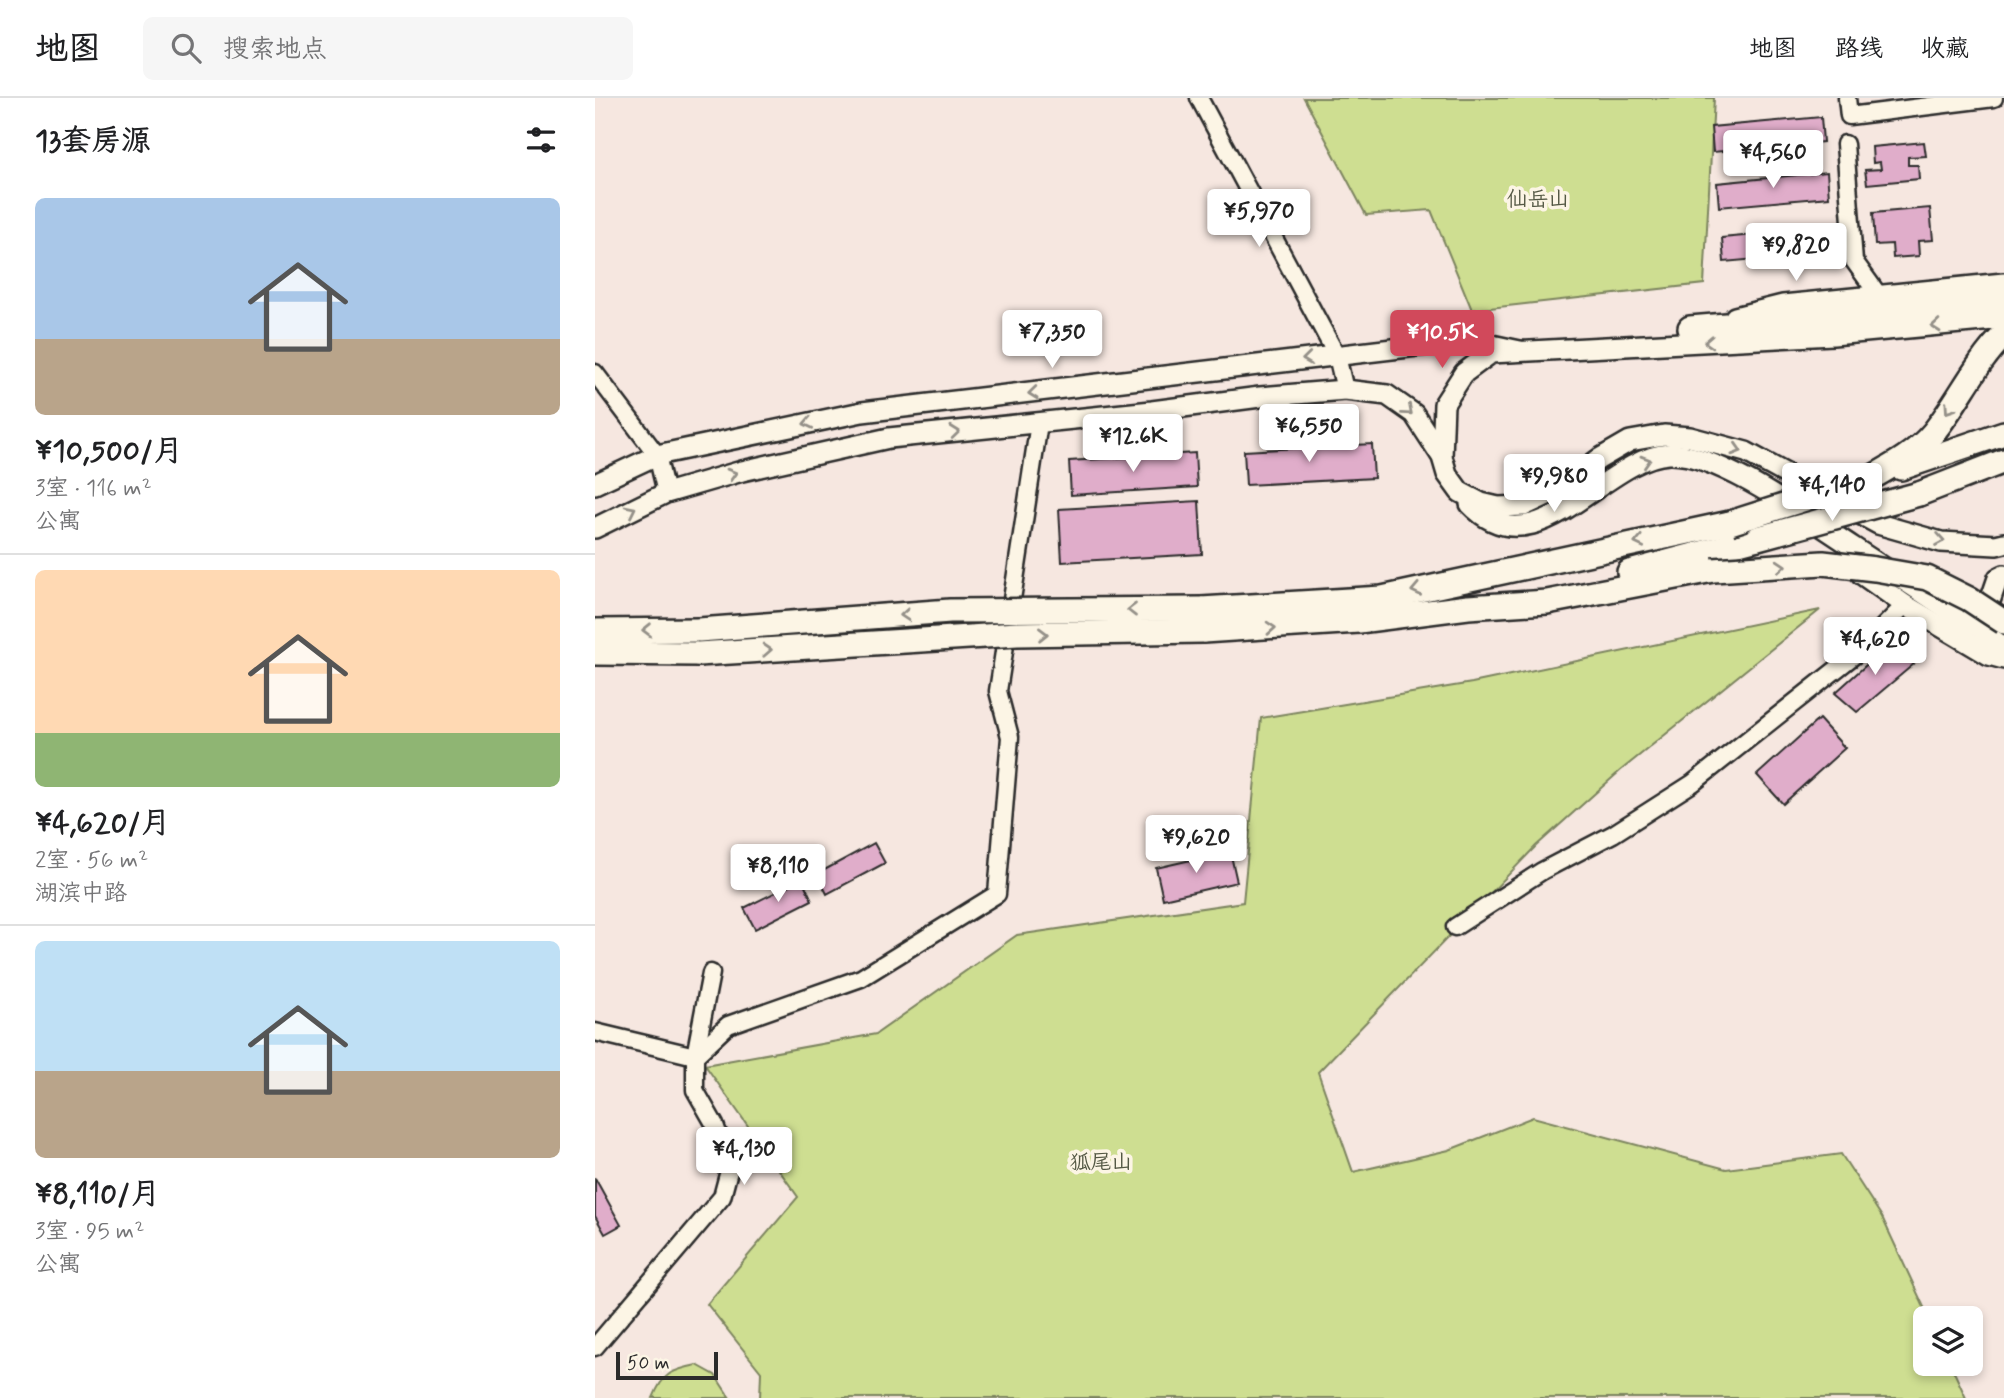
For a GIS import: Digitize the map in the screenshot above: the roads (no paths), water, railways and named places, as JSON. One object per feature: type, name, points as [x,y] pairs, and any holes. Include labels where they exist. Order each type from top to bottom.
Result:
[{"type":"highway","points":[[1690,328],[2004,302]]},
{"type":"highway","points":[[1871,478],[1909,456],[1933,433],[1971,373],[2004,335]]},
{"type":"highway","points":[[595,653],[698,654],[1017,634],[1202,620],[1382,598],[1730,523],[2004,433]]},
{"type":"highway","points":[[1468,607],[1624,573],[1758,538],[1919,494],[2004,461]]},
{"type":"highway","points":[[1957,481],[2004,472]]},
{"type":"highway","points":[[595,631],[699,630],[950,611],[1202,620],[1359,621],[1468,607],[1547,602],[1713,570],[1823,563],[1927,578],[1969,599],[1999,635]]},
{"type":"main road","points":[[1598,348],[1783,305],[2004,283]]},
{"type":"main road","points":[[1442,457],[1444,404],[1464,373],[1491,353],[1833,335],[2004,320]]},
{"type":"main road","points":[[595,484],[657,455],[862,412],[1468,340],[1520,351]]},
{"type":"main road","points":[[595,528],[666,493],[742,471],[888,438],[1345,390],[1387,395],[1414,414],[1442,457],[1447,474],[1472,506],[1492,522],[1524,526],[1561,513],[1636,463],[1669,454],[1708,461],[1775,496],[1840,539],[1999,635]]},
{"type":"main road","points":[[1460,492],[1481,503],[1498,507],[1524,506],[1554,492],[1599,459],[1630,441],[1664,435],[1690,437],[1746,452],[1878,524],[1941,542],[2004,543]]},
{"type":"main road","points":[[1840,539],[1861,574],[1905,605],[1989,655],[2004,659]]},
{"type":"main road","points":[[1999,635],[1987,610],[1998,578],[2004,575]]},
{"type":"street","points":[[1199,98],[1337,356],[1345,390]]},
{"type":"street","points":[[1847,98],[1849,116],[1994,98]]},
{"type":"street","points":[[1845,144],[1854,261],[1877,293]]},
{"type":"street","points":[[595,373],[657,455],[666,493]]},
{"type":"street","points":[[695,1056],[728,1025],[862,978],[997,894],[1010,737],[997,691],[1039,423]]},
{"type":"street","points":[[1455,927],[1542,871],[1613,834],[1693,783],[1857,653],[1905,605]]},
{"type":"street","points":[[595,1347],[722,1197],[730,1167],[715,1125],[695,1090],[695,1056],[711,973]]},
{"type":"street","points":[[595,1032],[695,1056]]},
{"type":"park label","name":"仙岳山","points":[[1538,200]]},
{"type":"park label","name":"狐尾山","points":[[1101,1163]]}]
